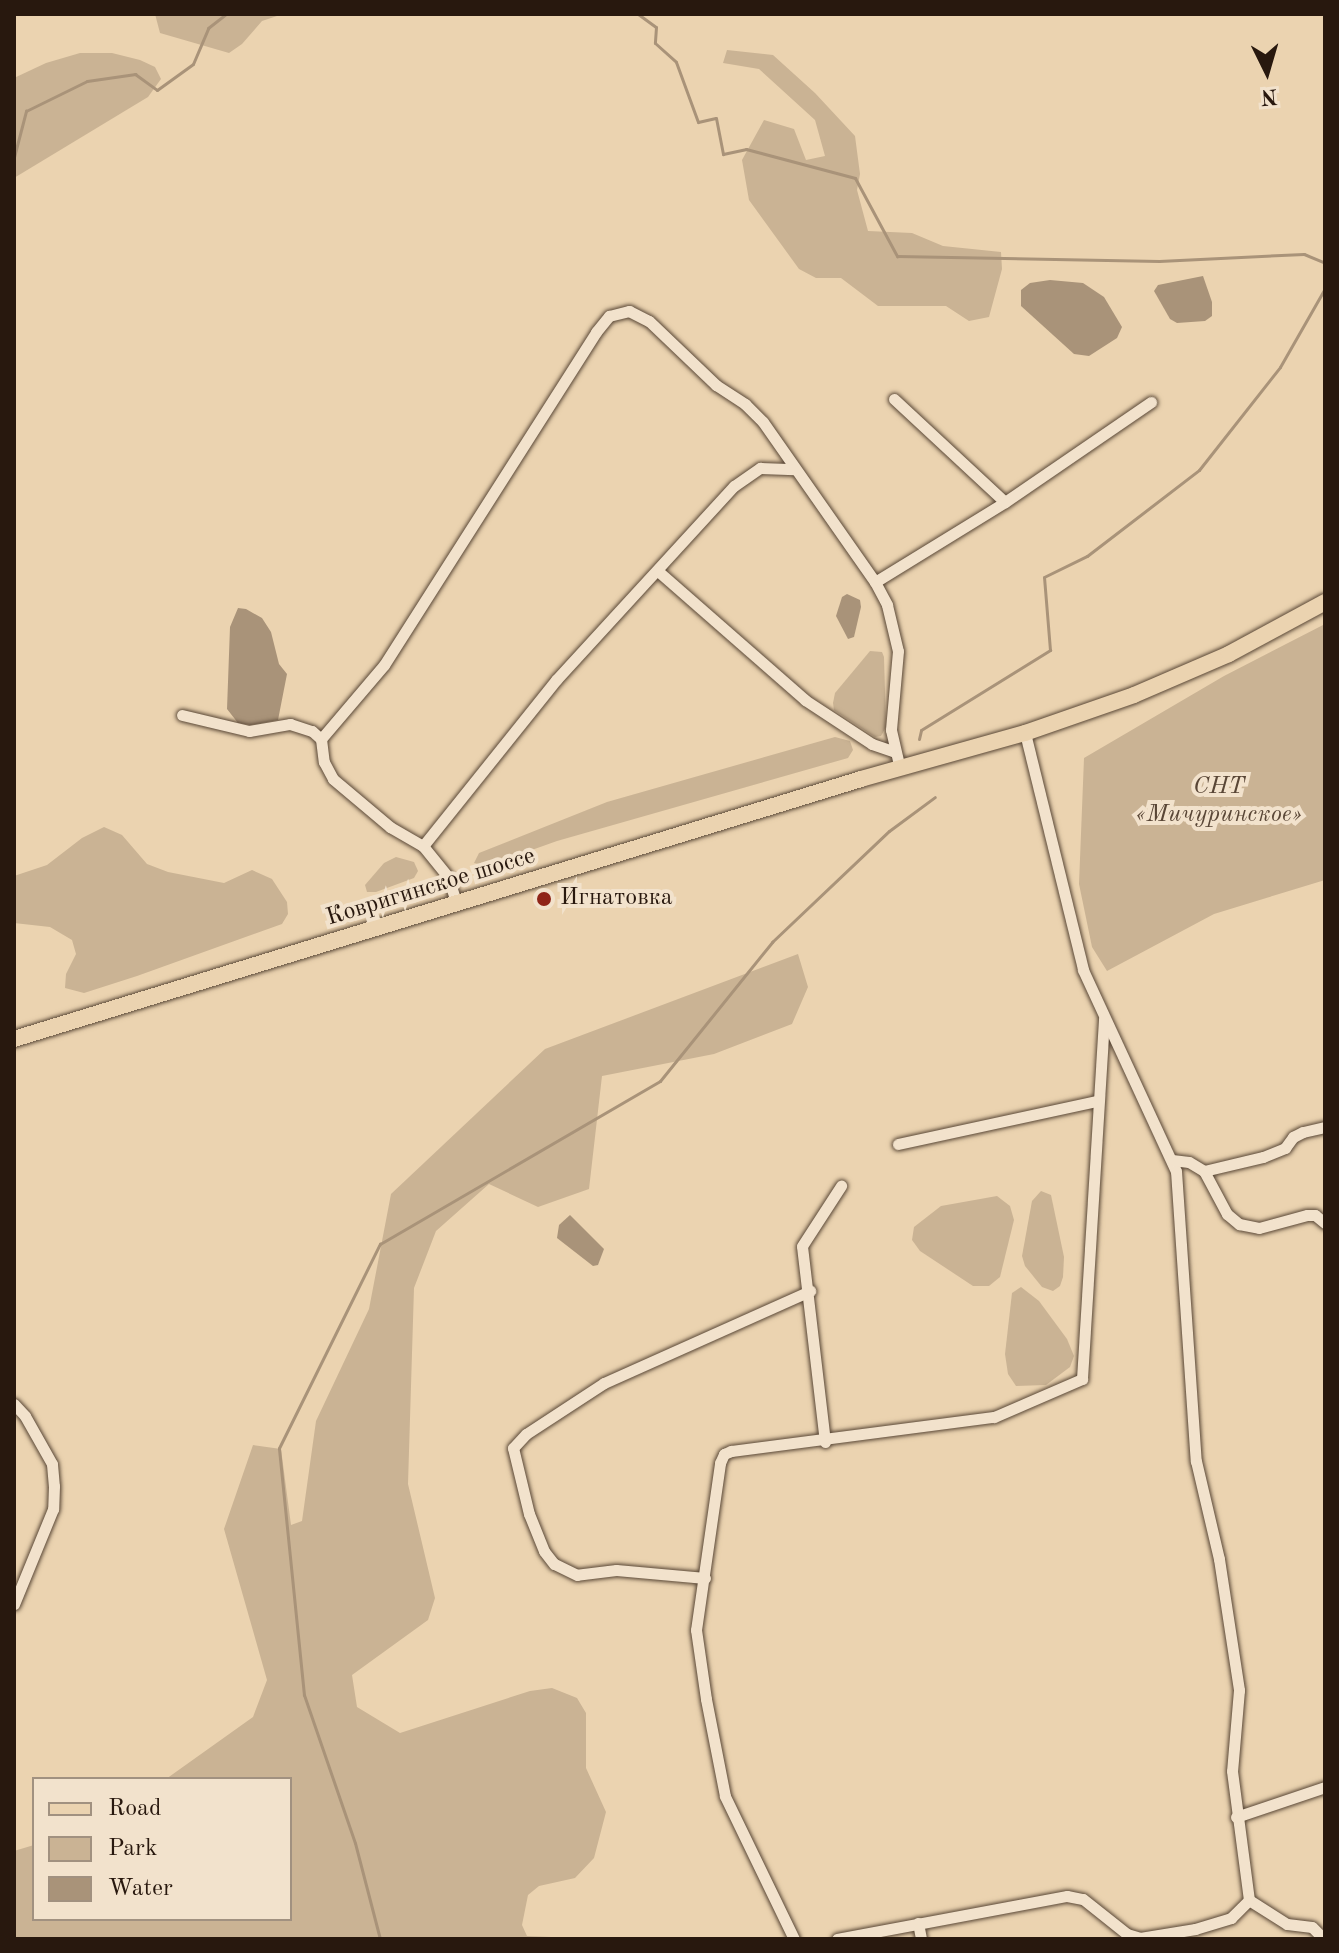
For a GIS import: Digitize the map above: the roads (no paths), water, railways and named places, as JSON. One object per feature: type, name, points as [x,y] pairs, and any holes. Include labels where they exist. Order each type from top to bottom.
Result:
[{"type":"main road","points":[[1025,733],[1175,678],[1229,654],[1325,602]]},
{"type":"main road","name":"Ковригинское шоссе","points":[[14,1039],[861,779],[897,760],[1025,733]]},
{"type":"street","points":[[457,905],[448,877],[423,846],[390,827],[333,779],[324,762],[321,739],[384,665],[527,444],[565,377],[609,316],[629,311],[649,321],[716,385],[745,404],[875,582],[887,605],[898,651],[891,715],[897,760]]},
{"type":"street","points":[[894,399],[1005,502]]},
{"type":"street","points":[[875,582],[1005,502],[1151,402]]},
{"type":"street","points":[[423,846],[556,680],[747,474],[760,468],[795,469]]},
{"type":"street","points":[[659,572],[805,700],[897,760]]},
{"type":"street","points":[[182,715],[249,731],[299,725],[321,739]]},
{"type":"street","points":[[1025,733],[1083,970],[1141,1103],[1172,1160],[1179,1192],[1196,1461],[1219,1559],[1239,1690],[1232,1771],[1249,1900],[1287,1924],[1312,1927],[1324,1939]]},
{"type":"street","points":[[794,1939],[725,1796],[696,1630],[724,1454],[994,1417],[1082,1379],[1104,1019]]},
{"type":"street","points":[[898,1144],[1097,1101]]},
{"type":"street","points":[[1204,1171],[1263,1157],[1285,1148],[1293,1137],[1303,1132],[1325,1127]]},
{"type":"street","points":[[1172,1160],[1189,1162],[1204,1171],[1227,1214],[1239,1224],[1267,1227],[1307,1215],[1320,1217],[1325,1223]]},
{"type":"street","points":[[825,1442],[810,1291],[802,1246],[841,1186]]},
{"type":"street","points":[[705,1578],[616,1570],[577,1575],[554,1564],[544,1551],[529,1514],[513,1448],[526,1434],[604,1383],[810,1291]]},
{"type":"street","points":[[14,1404],[25,1416],[52,1464],[54,1486],[53,1509],[14,1604]]},
{"type":"street","points":[[1236,1817],[1325,1787]]},
{"type":"street","points":[[837,1939],[1067,1896],[1083,1899],[1134,1937],[1170,1936],[1231,1918],[1249,1900]]},
{"type":"street","points":[[918,1923],[921,1939]]},
{"type":"water","points":[[1203,276],[1212,302],[1212,316],[1205,321],[1177,323],[1170,319],[1154,291],[1158,285]]},
{"type":"water","points":[[1050,280],[1083,283],[1104,297],[1122,327],[1117,338],[1089,356],[1074,354],[1021,306],[1021,290],[1030,283]]},
{"type":"water","points":[[847,594],[860,600],[861,607],[854,637],[848,639],[836,616],[842,597]]},
{"type":"water","points":[[238,608],[262,618],[271,632],[279,664],[287,674],[278,720],[251,725],[238,723],[227,709],[230,627]]},
{"type":"water","points":[[570,1215],[604,1249],[598,1265],[593,1266],[557,1238],[559,1225]]},
{"type":"waterway","points":[[14,157],[26,111],[87,81],[135,74],[157,90],[193,64],[208,28],[226,14]]},
{"type":"waterway","points":[[638,14],[656,27],[655,43],[676,62],[698,122],[716,118],[723,154],[746,149],[855,178],[897,256],[1159,261],[1304,254],[1325,263]]},
{"type":"waterway","points":[[919,739],[921,730],[1050,650],[1044,577],[1087,556],[1199,470],[1280,367],[1325,288]]},
{"type":"waterway","points":[[380,1939],[355,1843],[304,1695],[279,1448],[380,1244],[660,1081],[772,942],[889,831],[935,797]]},
{"type":"place","name":"Игнатовка","points":[[544,899]]},
{"type":"park label","name":"СНТ «Мичуринское»","points":[[1219,802]]}]
